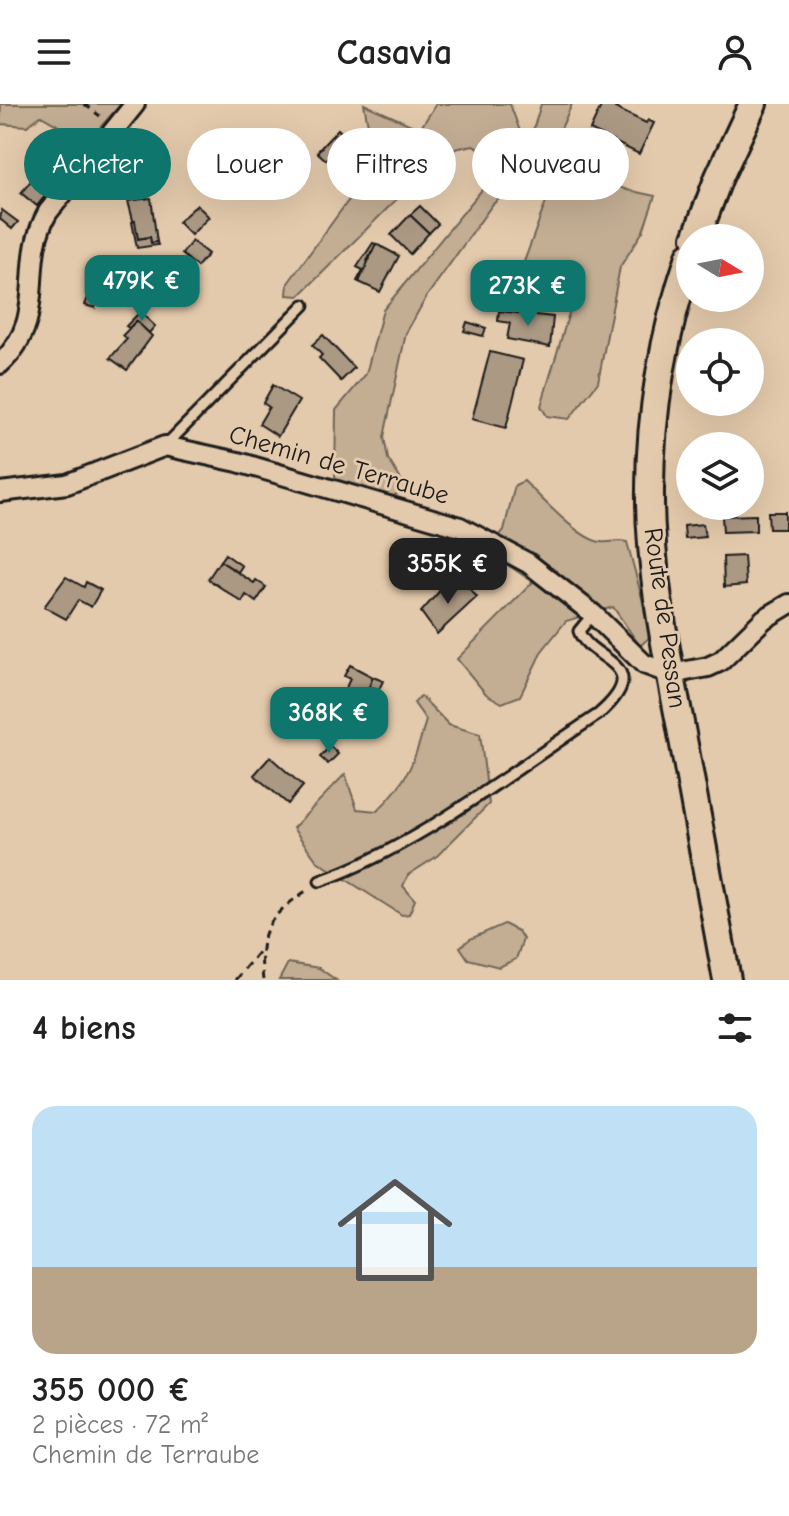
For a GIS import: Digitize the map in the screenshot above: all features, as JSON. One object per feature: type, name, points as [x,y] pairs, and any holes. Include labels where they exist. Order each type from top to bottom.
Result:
[{"type":"main road","points":[[701,224],[753,104]]},
{"type":"main road","name":"Route de Pessan","points":[[676,304],[660,380],[650,487],[651,541],[671,674],[727,980]]},
{"type":"street","points":[[116,128],[135,104]]},
{"type":"street","points":[[0,364],[26,329],[32,305],[32,252],[38,230],[58,200]]},
{"type":"street","points":[[0,492],[67,484],[165,446]]},
{"type":"street","name":"Chemin de Terraube","points":[[165,446],[238,462],[460,527],[488,539],[528,563],[593,614],[644,664],[671,674]]},
{"type":"street","points":[[671,674],[708,667],[721,661],[764,619],[789,604]]},
{"type":"lane","points":[[165,446],[304,305]]},
{"type":"lane","points":[[320,881],[362,866],[433,823],[599,714],[618,697],[621,680],[617,668],[608,657],[582,640],[579,631],[593,614]]},
{"type":"path","points":[[84,104],[116,128]]},
{"type":"path","points":[[235,980],[260,950],[276,913],[320,881]]},
{"type":"path","points":[[260,950],[263,980]]},
{"type":"shaded area","points":[[1,104],[121,104],[100,128],[62,128],[41,116],[27,126],[0,124]]},
{"type":"shaded area","points":[[364,104],[418,128],[369,128]]},
{"type":"shaded area","points":[[436,104],[510,104],[519,128],[472,128],[472,145],[456,149],[456,128],[421,128]]},
{"type":"shaded area","points":[[541,104],[572,104],[561,128],[534,128]]},
{"type":"shaded area","points":[[629,190],[655,196],[643,231],[620,267],[598,382],[569,419],[547,416],[541,406],[572,303],[516,284],[547,200],[629,200]]},
{"type":"shaded area","points":[[349,200],[396,200],[299,296],[287,295],[288,283]]},
{"type":"shaded area","points":[[474,200],[498,200],[427,296],[406,333],[384,437],[388,459],[407,489],[393,496],[335,482],[336,410],[366,374],[383,310]]},
{"type":"shaded area","points":[[524,481],[582,534],[601,542],[627,542],[652,635],[640,646],[613,607],[566,621],[542,651],[520,696],[502,703],[486,694],[457,659],[533,582],[487,551],[504,530],[515,485]]},
{"type":"shaded area","points":[[421,696],[449,725],[480,734],[489,804],[436,857],[408,875],[403,886],[415,900],[409,914],[402,915],[317,861],[293,828],[345,774],[357,809],[377,811],[388,800],[409,770],[418,747],[426,720],[414,703]]},
{"type":"shaded area","points":[[504,924],[518,931],[523,939],[516,959],[499,967],[468,959],[460,947],[470,939]]},
{"type":"shaded area","points":[[288,963],[319,968],[336,980],[279,980]]},
{"type":"building","points":[[602,104],[616,104],[615,108],[646,123],[648,120],[654,123],[639,154],[629,149],[629,128],[591,128]]},
{"type":"building","points":[[327,141],[327,159],[317,152]]},
{"type":"building","points":[[151,200],[157,242],[151,243],[150,237],[138,239],[128,201]]},
{"type":"building","points":[[197,205],[209,217],[191,235],[178,222]]},
{"type":"building","points":[[420,206],[438,224],[429,233],[410,215]]},
{"type":"building","points":[[2,210],[18,222],[12,229],[0,219]]},
{"type":"building","points":[[410,215],[429,233],[410,254],[391,235]]},
{"type":"building","points":[[135,221],[138,239],[150,237],[151,243],[157,242],[158,245],[137,248],[132,222]]},
{"type":"building","points":[[192,241],[208,254],[197,267],[182,254]]},
{"type":"building","points":[[373,243],[376,244],[367,261],[370,263],[359,282],[363,270],[357,267]]},
{"type":"building","points":[[376,244],[399,256],[380,292],[359,282]]},
{"type":"building","points":[[93,284],[102,288],[95,308],[85,305]]},
{"type":"building","points":[[499,311],[553,317],[550,347],[507,339],[510,323],[498,321]]},
{"type":"building","points":[[140,312],[155,326],[149,333],[136,321],[129,328],[126,326]]},
{"type":"building","points":[[136,321],[152,336],[127,370],[110,358],[127,339],[123,335]]},
{"type":"building","points":[[467,322],[486,328],[483,336],[464,331]]},
{"type":"building","points":[[323,335],[354,368],[341,381],[319,358],[322,355],[312,345]]},
{"type":"building","points":[[490,352],[523,360],[506,428],[472,419]]},
{"type":"building","points":[[273,385],[299,401],[278,436],[259,424],[269,407],[263,403]]},
{"type":"building","points":[[768,512],[785,512],[785,529],[769,529]]},
{"type":"building","points":[[722,520],[756,520],[756,531],[723,532]]},
{"type":"building","points":[[703,524],[705,537],[685,539],[684,526]]},
{"type":"building","points":[[225,554],[242,566],[238,572],[220,561]]},
{"type":"building","points":[[744,556],[746,585],[724,587],[723,557]]},
{"type":"building","points":[[220,561],[254,583],[256,580],[266,587],[256,602],[246,595],[242,602],[208,579]]},
{"type":"building","points":[[66,577],[84,587],[86,582],[101,590],[91,607],[78,600],[66,619],[44,607]]},
{"type":"building","points":[[462,580],[477,597],[437,634],[421,612],[444,586],[448,592]]},
{"type":"building","points":[[350,665],[373,677],[369,687],[374,689],[357,725],[338,717],[345,702],[340,700],[350,679],[344,676]]},
{"type":"building","points":[[373,677],[383,681],[368,712],[364,710],[374,689],[369,687]]},
{"type":"building","points":[[330,746],[338,754],[328,764],[320,757]]},
{"type":"building","points":[[270,757],[303,786],[288,804],[254,775]]}]
